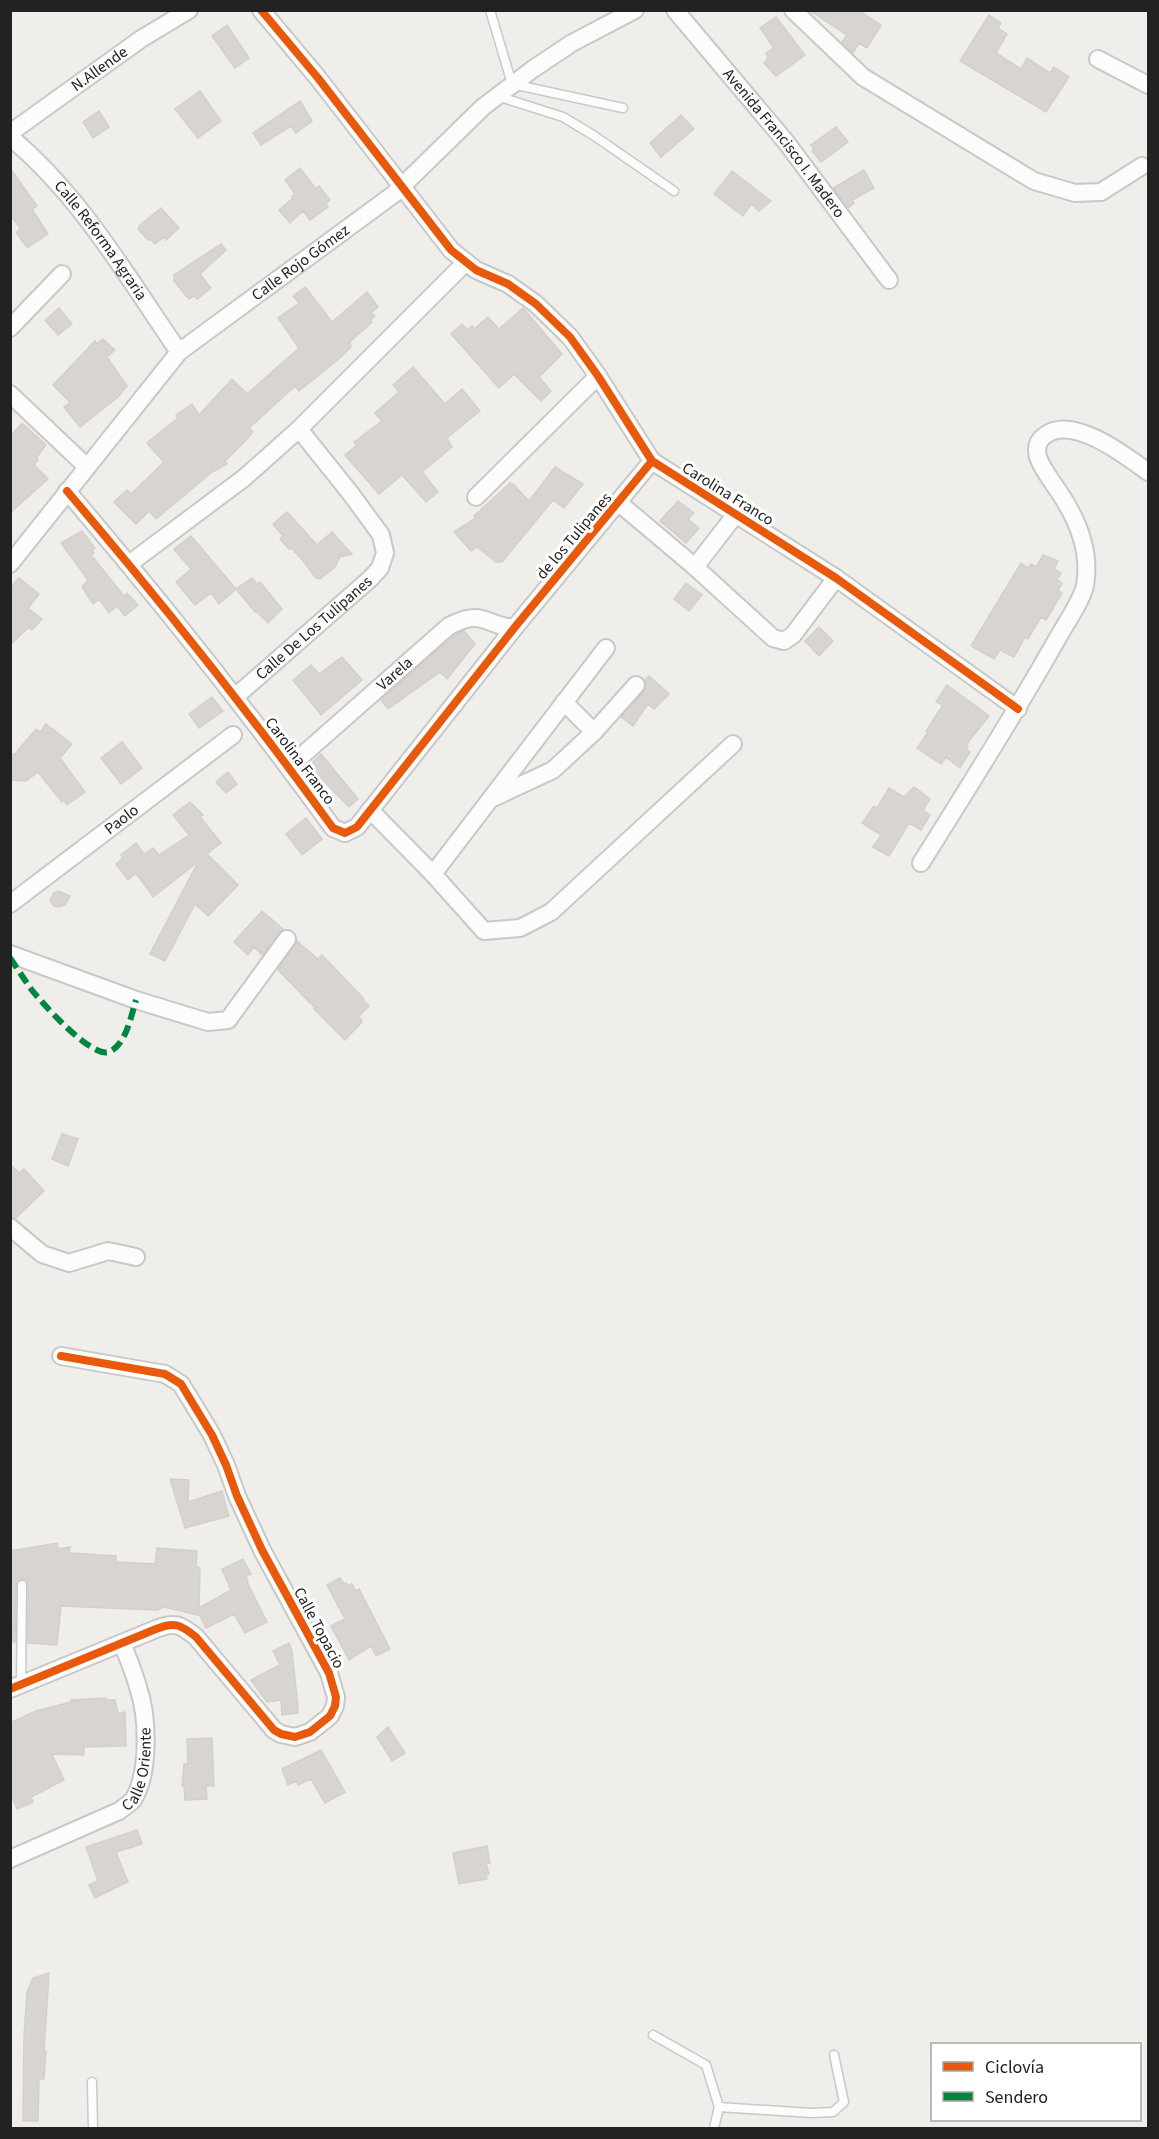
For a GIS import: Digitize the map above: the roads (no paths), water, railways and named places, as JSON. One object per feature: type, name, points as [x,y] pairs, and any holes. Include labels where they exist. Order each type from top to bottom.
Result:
[{"type":"street","name":"N.Allende","points":[[10,135],[141,39],[189,10]]},
{"type":"street","name":"Carolina Franco","points":[[261,10],[318,78],[451,250],[476,270],[508,284],[536,304],[570,337],[598,376],[651,461],[836,578],[1018,709]]},
{"type":"street","name":"Avenida Francisco I. Madero","points":[[675,10],[786,142],[889,279]]},
{"type":"street","points":[[793,10],[863,77],[1034,181],[1075,193],[1101,192],[1142,166]]},
{"type":"street","name":"Calle Rojo Gómez","points":[[10,564],[179,352],[402,187],[483,107],[512,84],[572,43],[627,13]]},
{"type":"street","points":[[1098,59],[1149,85]]},
{"type":"street","name":"Calle Reforma Agraria","points":[[10,135],[34,156],[85,216],[179,352]]},
{"type":"street","points":[[129,564],[244,478],[299,429],[466,262]]},
{"type":"street","points":[[10,328],[62,274]]},
{"type":"street","points":[[476,497],[598,376]]},
{"type":"street","points":[[10,394],[87,467]]},
{"type":"street","name":"Calle De Los Tulipanes","points":[[235,697],[371,578],[380,568],[385,553],[381,536],[299,429]]},
{"type":"street","points":[[921,863],[1018,709],[1085,589],[1088,562],[1078,527],[1070,507],[1042,466],[1037,455],[1037,444],[1045,435],[1056,429],[1073,431],[1102,440],[1149,472]]},
{"type":"street","name":"de los Tulipanes","points":[[515,627],[619,503],[651,461]]},
{"type":"street","name":"Carolina Franco","points":[[67,491],[129,564],[235,697],[333,828],[339,832],[351,831],[370,810],[515,627]]},
{"type":"street","points":[[619,503],[695,567],[773,638],[784,641],[793,635],[836,578]]},
{"type":"street","points":[[695,567],[736,514]]},
{"type":"street","name":"Varela","points":[[289,767],[449,626],[464,619],[479,618],[508,628],[515,627]]},
{"type":"street","points":[[433,874],[606,648]]},
{"type":"street","points":[[490,799],[553,770],[594,732],[636,685]]},
{"type":"street","points":[[564,702],[594,732]]},
{"type":"street","name":"Paolo","points":[[10,904],[233,735]]},
{"type":"street","points":[[370,810],[433,874],[484,931],[520,928],[551,912],[733,744]]},
{"type":"street","points":[[10,954],[136,1000],[208,1022],[228,1020],[287,939]]},
{"type":"street","points":[[10,1227],[42,1254],[69,1263],[108,1251],[136,1257]]},
{"type":"street","name":"Calle Topacio","points":[[16,1686],[165,1625],[182,1626],[196,1637],[274,1730],[280,1734],[295,1737],[310,1732],[330,1716],[335,1707],[336,1697],[329,1673],[262,1550],[212,1435],[181,1384],[165,1374],[61,1356]]},
{"type":"street","name":"Calle Oriente","points":[[10,1859],[118,1811],[132,1801],[141,1781],[146,1756],[139,1689],[122,1643]]},
{"type":"lane","points":[[490,10],[512,84],[623,108]]},
{"type":"lane","points":[[497,96],[563,117],[674,191]]},
{"type":"lane","points":[[16,1686],[22,1585]]},
{"type":"lane","points":[[653,2035],[706,2065],[719,2107],[714,2128]]},
{"type":"lane","points":[[719,2107],[812,2113],[833,2112],[844,2102],[834,2055]]},
{"type":"lane","points":[[92,2082],[93,2128]]}]
